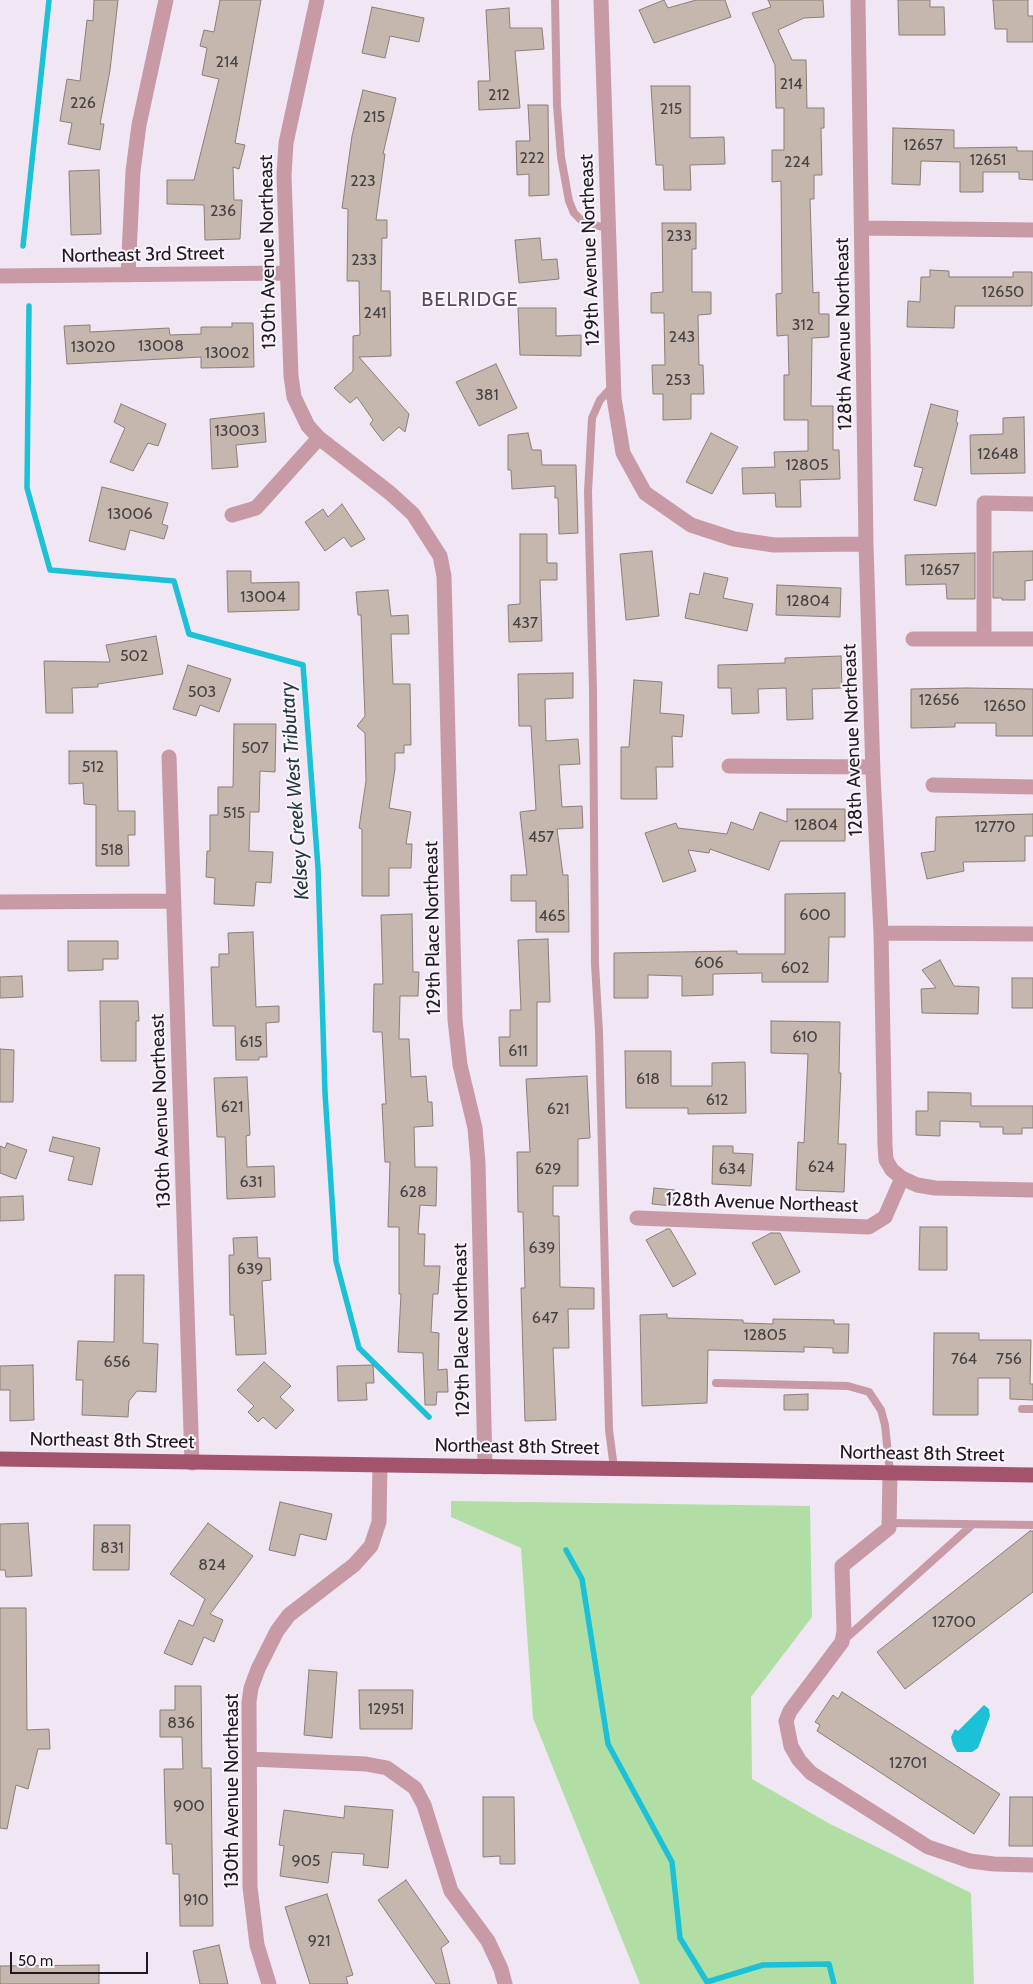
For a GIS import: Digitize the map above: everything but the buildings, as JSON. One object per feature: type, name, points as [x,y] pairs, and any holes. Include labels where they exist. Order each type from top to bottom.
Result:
[{"type":"main road","name":"Northeast 8th Street","points":[[0,1459],[1033,1475]]},
{"type":"street","points":[[128,275],[135,153],[166,0]]},
{"type":"street","name":"130th Avenue Northeast","points":[[317,0],[286,143],[284,175],[290,376],[294,397],[308,426],[319,438]]},
{"type":"street","name":"129th Avenue Northeast","points":[[601,0],[614,386],[623,453],[645,494],[691,525],[734,539],[774,545],[866,544]]},
{"type":"street","name":"128th Avenue Northeast","points":[[637,1218],[869,1227],[885,1217],[902,1178],[892,1170],[886,1160],[884,1145],[881,933],[873,767],[866,544],[863,228],[858,0]]},
{"type":"street","points":[[863,228],[1033,230]]},
{"type":"street","name":"Northeast 3rd Street","points":[[0,276],[286,273]]},
{"type":"street","points":[[232,515],[256,508],[319,438]]},
{"type":"street","name":"129th Place Northeast","points":[[319,438],[390,492],[413,514],[440,556],[444,576],[455,1020],[460,1065],[475,1128],[478,1164],[485,1467]]},
{"type":"street","points":[[984,638],[984,503],[1033,504]]},
{"type":"street","points":[[913,639],[1033,639]]},
{"type":"street","name":"130th Avenue Northeast","points":[[169,757],[192,1463]]},
{"type":"street","points":[[729,766],[873,767]]},
{"type":"street","points":[[933,785],[1033,787]]},
{"type":"street","points":[[0,902],[174,901]]},
{"type":"street","points":[[881,933],[1033,934]]},
{"type":"street","points":[[902,1178],[917,1185],[935,1188],[1033,1190]]},
{"type":"street","name":"130th Avenue Northeast","points":[[269,1984],[257,1945],[252,1918],[250,1887],[249,1702],[258,1669],[277,1632],[289,1615],[354,1565],[371,1546],[378,1522],[380,1466]]},
{"type":"street","points":[[890,1473],[889,1528],[842,1566],[844,1631],[842,1642],[790,1711],[786,1721],[791,1746],[799,1760],[811,1772],[928,1847],[970,1861],[994,1864],[1033,1864]]},
{"type":"street","points":[[250,1759],[366,1764],[387,1768],[415,1788],[424,1804],[451,1891],[488,1941],[501,1969],[505,1984]]},
{"type":"lane","points":[[555,0],[557,105],[561,157],[569,201],[574,213],[583,222],[610,229]]},
{"type":"lane","points":[[614,386],[600,400],[592,418],[588,492],[593,690],[595,964],[599,1032],[609,1430],[614,1468]]},
{"type":"lane","points":[[716,1384],[848,1386],[869,1392],[881,1410],[885,1425],[890,1473]]},
{"type":"lane","points":[[1022,1409],[1033,1409]]},
{"type":"lane","points":[[890,1523],[1033,1525]]},
{"type":"lane","points":[[842,1642],[972,1524]]},
{"type":"green space","points":[[451,1501],[810,1506],[812,1617],[751,1697],[752,1779],[830,1824],[971,1893],[974,1984],[640,1984],[533,1718],[521,1548],[451,1517]]},
{"type":"water","points":[[984,1705],[989,1709],[990,1716],[978,1748],[972,1752],[957,1752],[951,1737],[955,1729],[958,1731]]},
{"type":"waterway","name":"Kelsey Creek West Tributary","points":[[23,246],[49,0]]},
{"type":"waterway","name":"Kelsey Creek West Tributary","points":[[29,306],[27,488],[50,570],[174,581],[189,634],[303,665],[318,868],[325,1093],[336,1261],[359,1348],[429,1417]]},
{"type":"waterway","name":"Kelsey Creek West Tributary","points":[[566,1550],[582,1579],[608,1744],[672,1862],[680,1938],[707,1982],[763,1965],[829,1964],[834,1984]]},
{"type":"district","name":"BELRIDGE","points":[[470,300]]}]
